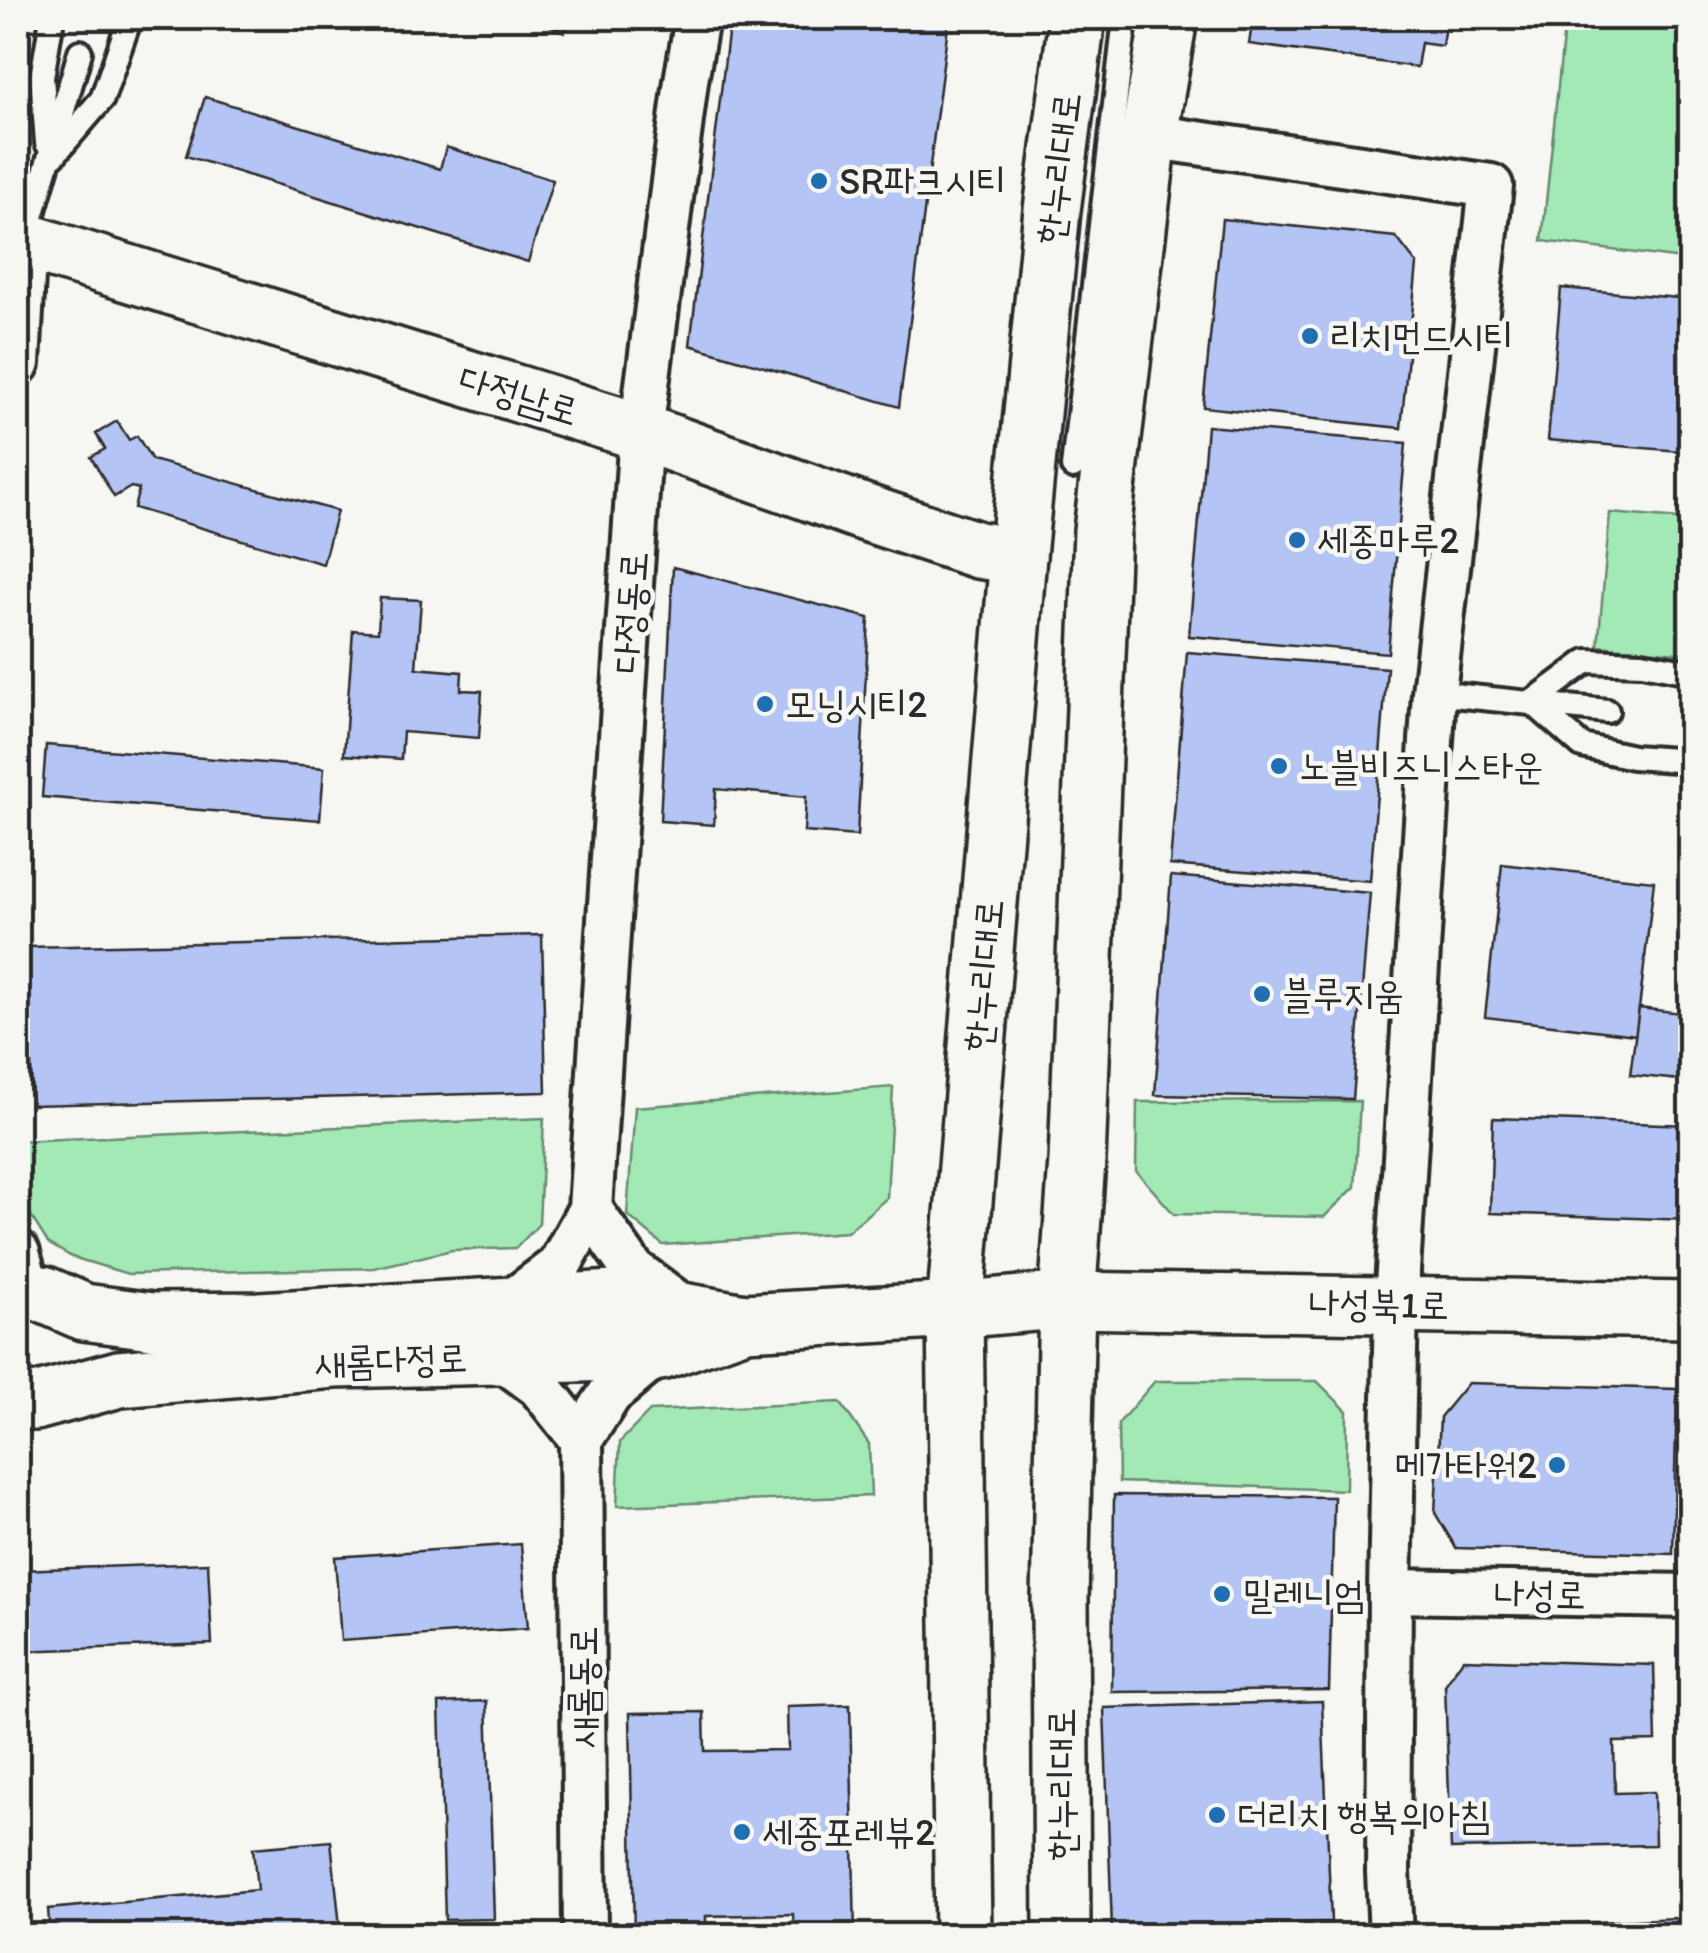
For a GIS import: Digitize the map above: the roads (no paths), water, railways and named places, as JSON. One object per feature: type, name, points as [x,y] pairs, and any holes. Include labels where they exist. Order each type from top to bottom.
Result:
[{"type":"street","name":"다정동로","points":[[590,1209],[641,432],[697,18]]},
{"type":"street","name":"한누리대로","points":[[963,1936],[955,1310],[1018,556],[1052,210],[1077,18]]},
{"type":"street","name":"한누리대로","points":[[1062,1936],[1060,1600],[1067,1300],[1077,1161],[1102,531],[1149,136],[1169,18]]},
{"type":"street","points":[[1149,136],[1491,186],[1434,693],[1396,1304],[1390,1592],[1391,1936]]},
{"type":"street","name":"다정남로","points":[[21,240],[641,432],[978,550],[1018,556]]},
{"type":"street","points":[[18,363],[21,240]]},
{"type":"street","points":[[590,1209],[675,1332],[610,1394],[581,1439],[502,1331],[559,1266],[590,1209]]},
{"type":"street","points":[[22,1413],[48,1383],[56,1362],[58,1340],[55,1318],[25,1273]]},
{"type":"street","name":"새롬다정로","points":[[25,1273],[84,1312],[152,1321],[502,1331]]},
{"type":"street","name":"새롬다정로","points":[[22,1413],[119,1379],[334,1360],[502,1331],[614,1299],[675,1332],[745,1322],[1067,1300]]},
{"type":"street","name":"나성북1로","points":[[1067,1300],[1690,1310]]},
{"type":"street","name":"새롬동로","points":[[581,1439],[585,1936]]},
{"type":"street","name":"나성로","points":[[1390,1592],[1690,1596]]},
{"type":"lane","points":[[48,161],[42,78],[52,18]]},
{"type":"lane","points":[[48,161],[102,99],[130,18]]},
{"type":"lane","points":[[1073,467],[1125,18]]},
{"type":"lane","points":[[21,240],[80,52]]},
{"type":"lane","points":[[1532,702],[1587,661],[1642,663],[1690,672]]},
{"type":"lane","points":[[1434,693],[1607,711]]},
{"type":"lane","points":[[1532,702],[1582,746],[1633,757],[1690,761]]},
{"type":"place","name":"SR파크시티","points":[[819,181]]},
{"type":"place","name":"리치먼드시티","points":[[1310,336]]},
{"type":"place","name":"세종마루2","points":[[1297,540]]},
{"type":"place","name":"모닝시티2","points":[[765,704]]},
{"type":"place","name":"노블비즈니스타운","points":[[1279,766]]},
{"type":"place","name":"블루지움","points":[[1262,994]]},
{"type":"place","name":"메가타워2","points":[[1557,1465]]},
{"type":"place","name":"밀레니엄","points":[[1222,1594]]},
{"type":"place","name":"더리치 행복의아침","points":[[1217,1815]]},
{"type":"place","name":"세종포레뷰2","points":[[742,1832]]}]
